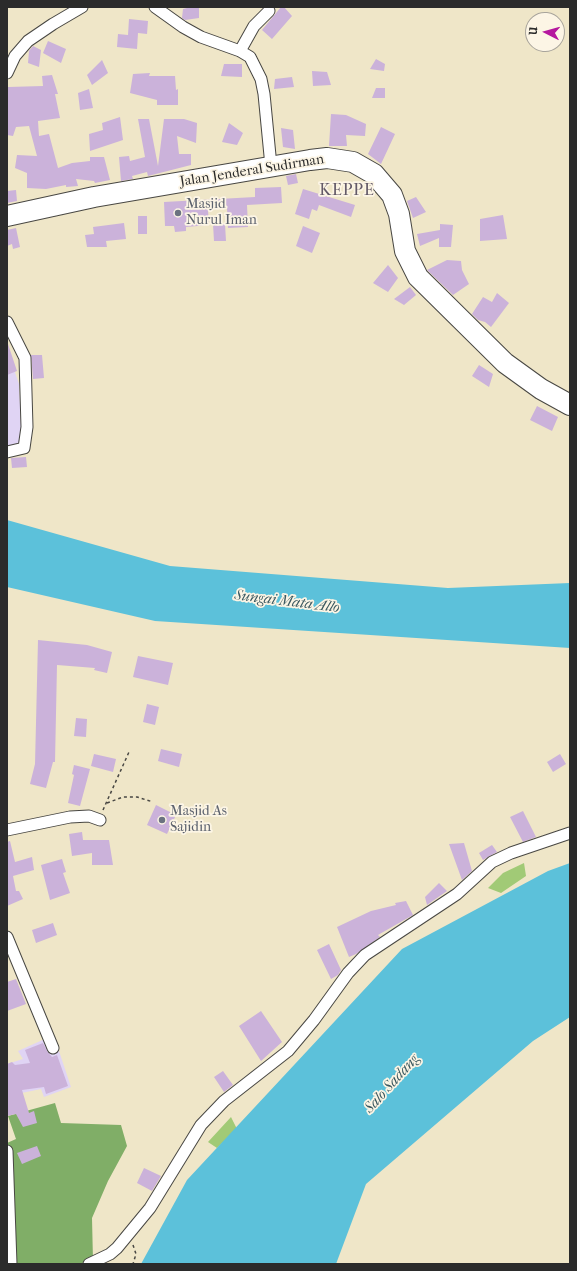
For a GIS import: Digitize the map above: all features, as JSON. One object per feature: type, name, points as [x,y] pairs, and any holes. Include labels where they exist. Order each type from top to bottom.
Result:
[{"type":"highway","name":"Jalan Jenderal Sudirman","points":[[7,216],[94,197],[271,166],[327,158],[353,162],[374,174],[392,195],[399,214],[405,251],[418,277],[505,364],[541,389],[570,405]]},
{"type":"street","points":[[7,74],[15,56],[28,41],[82,7]]},
{"type":"street","points":[[155,7],[182,27],[201,37],[240,51],[250,57],[261,79],[266,106],[271,166]]},
{"type":"street","points":[[240,51],[254,26],[269,11]]},
{"type":"street","points":[[7,322],[25,358],[27,427],[24,448],[7,452]]},
{"type":"street","points":[[7,830],[70,817],[88,816],[100,820]]},
{"type":"street","points":[[89,1264],[110,1254],[129,1233],[150,1208],[201,1125],[224,1101],[288,1051],[314,1020],[348,973],[365,955],[457,894],[478,874],[500,858],[570,833]]},
{"type":"street","points":[[7,937],[53,1048]]},
{"type":"street","points":[[7,1150],[11,1264]]},
{"type":"path","points":[[100,820],[129,752]]},
{"type":"path","points":[[107,803],[123,797],[136,796],[153,802]]},
{"type":"path","points":[[129,1233],[136,1254],[133,1264]]},
{"type":"shaded area","points":[[7,349],[19,384],[22,445],[7,448]]},
{"type":"shaded area","points":[[47,1038],[53,1053],[59,1051],[71,1087],[44,1097],[41,1089],[7,1096],[7,1064],[23,1059],[18,1051]]},
{"type":"green space","points":[[524,863],[526,876],[501,893],[488,888],[503,873]]},
{"type":"green space","points":[[55,1103],[61,1123],[121,1125],[127,1146],[108,1181],[92,1218],[93,1261],[76,1264],[7,1264],[7,1143],[16,1139],[8,1116]]},
{"type":"green space","points":[[231,1117],[237,1129],[217,1148],[208,1142]]},
{"type":"water","name":"Sungai Mata Allo","points":[[7,520],[170,566],[448,588],[570,583],[570,648],[155,621],[7,587]]},
{"type":"water","name":"Salo Sadang","points":[[570,863],[570,1017],[533,1041],[366,1184],[336,1264],[141,1264],[187,1180],[402,949],[548,871]]},
{"type":"building","points":[[199,7],[199,18],[185,20],[182,18],[183,9]]},
{"type":"building","points":[[281,7],[284,7],[292,16],[272,39],[262,30]]},
{"type":"building","points":[[129,19],[148,21],[147,34],[138,33],[137,49],[117,47],[118,34],[128,35]]},
{"type":"building","points":[[48,41],[66,49],[61,63],[43,53]]},
{"type":"building","points":[[33,46],[41,50],[39,67],[28,63],[29,51]]},
{"type":"building","points":[[376,59],[385,64],[384,71],[370,69]]},
{"type":"building","points":[[102,60],[108,73],[92,85],[87,75]]},
{"type":"building","points":[[224,64],[242,64],[242,77],[221,76]]},
{"type":"building","points":[[312,71],[327,72],[331,85],[313,86]]},
{"type":"building","points":[[150,73],[149,76],[175,76],[176,90],[178,89],[178,105],[157,105],[157,100],[130,93],[133,74]]},
{"type":"building","points":[[52,75],[58,94],[55,94],[60,118],[38,121],[39,136],[49,134],[58,168],[72,163],[90,161],[90,157],[104,157],[110,180],[95,183],[94,181],[76,179],[78,186],[66,187],[66,185],[46,189],[27,188],[27,173],[15,168],[17,155],[37,156],[29,126],[16,127],[13,136],[7,135],[8,87],[43,86],[42,76]]},
{"type":"building","points":[[292,77],[294,87],[274,89],[275,79]]},
{"type":"building","points":[[376,88],[385,88],[385,98],[372,98]]},
{"type":"building","points":[[89,89],[93,108],[80,110],[78,93]]},
{"type":"building","points":[[331,114],[346,115],[366,124],[365,136],[346,135],[347,146],[329,146]]},
{"type":"building","points":[[120,117],[123,140],[90,151],[89,134],[103,130],[102,123]]},
{"type":"building","points":[[138,119],[149,119],[158,166],[164,119],[184,119],[197,123],[196,143],[177,136],[179,154],[191,154],[191,165],[148,176],[147,172],[132,176],[133,179],[121,181],[119,157],[129,156],[130,161],[145,157]]},
{"type":"building","points":[[229,123],[243,133],[237,145],[222,142]]},
{"type":"building","points":[[381,127],[395,134],[381,164],[368,154]]},
{"type":"building","points":[[281,128],[293,130],[295,149],[283,147]]},
{"type":"building","points":[[296,174],[298,183],[288,185],[286,176]]},
{"type":"building","points":[[281,187],[282,203],[247,205],[248,227],[228,228],[227,208],[208,210],[209,225],[186,227],[186,231],[175,232],[174,226],[165,226],[164,202],[255,197],[255,188]]},
{"type":"building","points":[[303,189],[355,205],[351,217],[319,205],[317,211],[312,209],[309,219],[295,214]]},
{"type":"building","points":[[16,190],[17,201],[7,203],[7,191]]},
{"type":"building","points":[[416,197],[426,212],[413,218],[407,201]]},
{"type":"building","points":[[503,215],[507,239],[480,241],[480,219]]},
{"type":"building","points":[[138,216],[147,216],[147,234],[138,234]]},
{"type":"building","points":[[124,223],[126,239],[106,241],[107,247],[87,247],[85,235],[94,234],[93,227]]},
{"type":"building","points":[[213,224],[225,224],[226,241],[214,241]]},
{"type":"building","points":[[440,224],[453,225],[451,247],[439,247],[439,238],[420,246],[417,234],[440,230]]},
{"type":"building","points":[[303,226],[320,233],[312,253],[296,246]]},
{"type":"building","points":[[16,228],[20,247],[13,249],[12,244],[7,246],[7,230]]},
{"type":"building","points":[[447,260],[461,261],[462,270],[469,284],[453,295],[427,270]]},
{"type":"building","points":[[388,265],[398,278],[388,292],[373,283]]},
{"type":"building","points":[[410,287],[416,295],[404,305],[394,299]]},
{"type":"building","points":[[497,293],[509,303],[491,327],[485,322],[478,320],[472,314],[483,297],[492,302]]},
{"type":"building","points":[[8,344],[17,371],[7,375],[7,345]]},
{"type":"building","points":[[31,355],[42,355],[44,378],[33,379]]},
{"type":"building","points":[[479,365],[493,374],[489,387],[472,376]]},
{"type":"building","points":[[537,406],[558,417],[552,431],[530,420]]},
{"type":"building","points":[[26,457],[27,467],[12,468],[11,458]]},
{"type":"building","points":[[38,640],[87,645],[112,652],[107,673],[94,670],[95,668],[57,665],[55,762],[53,762],[46,788],[30,784],[35,764]]},
{"type":"building","points":[[138,656],[173,663],[168,685],[133,677]]},
{"type":"building","points":[[147,704],[159,707],[155,725],[143,722]]},
{"type":"building","points":[[76,718],[87,719],[86,737],[74,736]]},
{"type":"building","points":[[161,749],[182,754],[179,767],[158,761]]},
{"type":"building","points":[[94,754],[116,759],[113,772],[91,766]]},
{"type":"building","points":[[560,754],[566,764],[553,772],[547,762]]},
{"type":"building","points":[[74,765],[90,769],[80,806],[68,803],[74,775],[72,774]]},
{"type":"building","name":"Masjid As Sajidin","points":[[156,805],[176,815],[167,834],[147,825]]},
{"type":"building","points":[[523,811],[536,837],[523,842],[510,817]]},
{"type":"building","points":[[82,832],[83,840],[109,840],[113,865],[92,865],[92,853],[72,856],[69,834]]},
{"type":"building","points":[[10,841],[15,862],[32,857],[34,870],[13,876],[16,891],[19,891],[23,899],[7,906],[7,842]]},
{"type":"building","points":[[464,843],[472,871],[462,880],[449,844]]},
{"type":"building","points":[[492,845],[497,852],[483,860],[479,853]]},
{"type":"building","points":[[62,859],[66,872],[63,873],[70,893],[50,900],[41,865]]},
{"type":"building","points":[[439,883],[447,891],[427,905],[425,897]]},
{"type":"building","points":[[406,901],[413,915],[378,935],[380,937],[356,954],[349,957],[337,927],[371,911]]},
{"type":"building","points":[[53,923],[57,935],[36,943],[32,930]]},
{"type":"building","points":[[329,944],[341,970],[338,975],[331,979],[317,950]]},
{"type":"building","points":[[16,979],[26,1004],[7,1011],[7,982]]},
{"type":"building","points":[[261,1011],[282,1042],[261,1061],[239,1026]]},
{"type":"building","points":[[43,1043],[52,1057],[57,1055],[68,1086],[46,1094],[44,1087],[22,1090],[29,1113],[34,1111],[37,1123],[23,1127],[16,1114],[7,1116],[7,1064],[12,1062],[15,1065],[30,1063],[25,1050]]},
{"type":"building","points":[[223,1071],[233,1085],[224,1092],[214,1077]]},
{"type":"building","points":[[37,1146],[41,1156],[22,1164],[17,1153]]},
{"type":"building","points":[[144,1168],[161,1176],[152,1191],[137,1183]]},
{"type":"place","name":"Masjid Nurul Iman","points":[[178,213]]},
{"type":"place","name":"Masjid As Sajidin","points":[[162,820]]},
{"type":"district","name":"KEPPE","points":[[347,191]]}]
